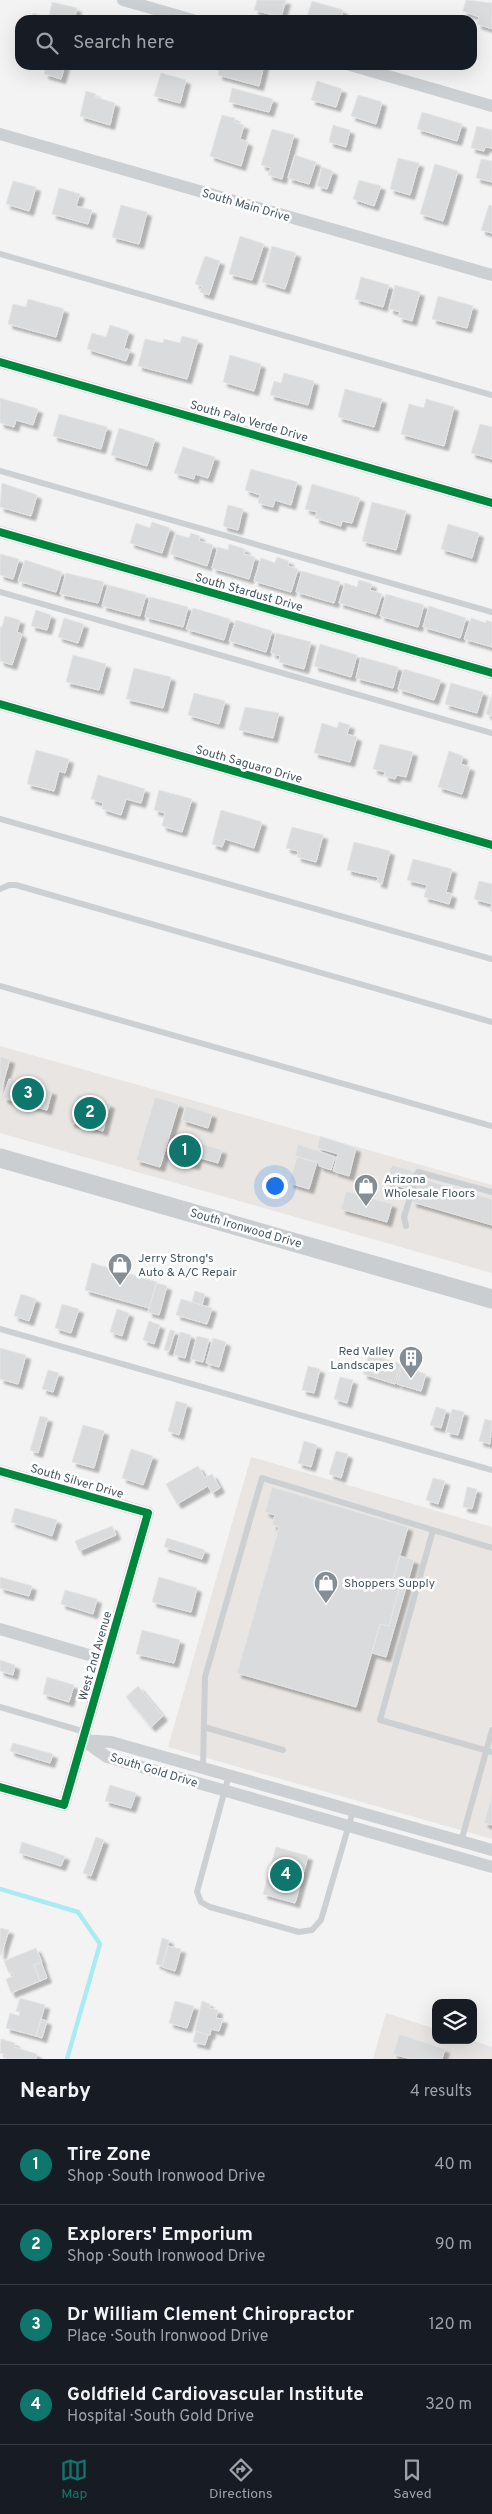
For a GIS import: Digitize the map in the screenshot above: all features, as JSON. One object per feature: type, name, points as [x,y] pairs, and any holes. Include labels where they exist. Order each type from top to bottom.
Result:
[{"type":"main road","name":"South Ironwood Drive","points":[[0,1158],[492,1298]]},
{"type":"street","points":[[124,0],[176,15]]},
{"type":"street","points":[[367,70],[492,106]]},
{"type":"street","name":"South Main Drive","points":[[0,134],[492,275]]},
{"type":"street","name":"South Palo Verde Drive","points":[[0,362],[492,503]]},
{"type":"street","name":"South Stardust Drive","points":[[0,532],[492,673]]},
{"type":"street","name":"South Saguaro Drive","points":[[0,704],[492,845]]},
{"type":"street","name":"South Silver Drive","points":[[0,1471],[148,1513]]},
{"type":"street","name":"West 2nd Avenue","points":[[0,1787],[64,1806],[148,1513]]},
{"type":"street","points":[[0,1630],[106,1660]]},
{"type":"street","name":"South Gold Drive","points":[[84,1736],[492,1850]]},
{"type":"street","name":"South Gold Drive","points":[[84,1736],[107,1757],[492,1867]]},
{"type":"street","points":[[200,1784],[203,1768]]},
{"type":"street","points":[[457,1857],[461,1842]]},
{"type":"lane","points":[[0,254],[492,395]]},
{"type":"lane","points":[[0,471],[492,612]]},
{"type":"lane","points":[[0,592],[492,733]]},
{"type":"lane","points":[[0,819],[492,959]]},
{"type":"lane","points":[[0,889],[8,885],[16,885],[492,1022]]},
{"type":"lane","points":[[0,986],[492,1126]]},
{"type":"lane","points":[[406,1226],[404,1217],[418,1172],[492,1192]]},
{"type":"lane","points":[[0,1329],[492,1470]]},
{"type":"lane","points":[[203,1768],[204,1678],[262,1478],[492,1548]]},
{"type":"lane","points":[[433,1530],[380,1720],[489,1751]]},
{"type":"lane","points":[[0,1707],[84,1736]]},
{"type":"lane","points":[[204,1727],[283,1750]]},
{"type":"lane","points":[[461,1842],[489,1751],[492,1730]]},
{"type":"lane","points":[[229,1775],[197,1892],[201,1902],[210,1907],[300,1932],[312,1930],[321,1920],[353,1811]]},
{"type":"shaded area","points":[[0,1046],[492,1185],[492,1273],[0,1133]]},
{"type":"shaded area","points":[[251,1457],[492,1527],[492,1839],[168,1747]]},
{"type":"shaded area","points":[[386,2013],[432,2028],[432,2044],[477,2044],[477,2042],[492,2047],[492,2059],[373,2059]]},
{"type":"building","points":[[257,0],[286,0],[282,15],[254,10]]},
{"type":"building","points":[[466,0],[492,3],[492,29],[477,24],[479,17],[477,15],[463,11]]},
{"type":"building","points":[[312,1],[343,10],[342,15],[308,15]]},
{"type":"building","points":[[52,2],[77,8],[75,15],[49,15]]},
{"type":"building","points":[[45,70],[64,70],[61,79],[44,74]]},
{"type":"building","points":[[219,70],[263,70],[259,86],[218,75]]},
{"type":"building","points":[[161,73],[186,80],[180,103],[154,96]]},
{"type":"building","points":[[317,81],[342,89],[336,107],[311,100]]},
{"type":"building","points":[[232,88],[273,99],[269,112],[229,102]]},
{"type":"building","points":[[86,91],[96,94],[95,97],[115,103],[110,125],[80,116]]},
{"type":"building","points":[[358,95],[382,102],[376,124],[351,116]]},
{"type":"building","points":[[422,112],[462,124],[457,141],[417,129]]},
{"type":"building","points":[[222,115],[235,118],[234,122],[244,125],[240,139],[248,142],[241,166],[210,156]]},
{"type":"building","points":[[333,125],[350,130],[346,147],[329,142]]},
{"type":"building","points":[[477,126],[492,130],[492,148],[485,147],[484,151],[471,148]]},
{"type":"building","points":[[272,129],[294,135],[282,179],[268,175],[271,168],[261,165]]},
{"type":"building","points":[[295,155],[316,162],[309,184],[288,178]]},
{"type":"building","points":[[398,158],[419,163],[410,195],[390,189]]},
{"type":"building","points":[[481,159],[492,161],[492,182],[476,178]]},
{"type":"building","points":[[435,164],[458,171],[443,221],[420,214]]},
{"type":"building","points":[[322,167],[333,171],[327,189],[317,186]]},
{"type":"building","points":[[359,180],[381,186],[374,206],[353,199]]},
{"type":"building","points":[[13,181],[36,187],[29,211],[6,204]]},
{"type":"building","points":[[59,188],[80,194],[76,206],[92,210],[88,224],[52,214]]},
{"type":"building","points":[[121,205],[147,212],[139,244],[112,237]]},
{"type":"building","points":[[489,205],[492,206],[492,233],[481,230]]},
{"type":"building","points":[[240,236],[264,244],[252,280],[229,274]]},
{"type":"building","points":[[272,246],[296,253],[285,289],[262,282]]},
{"type":"building","points":[[205,256],[220,261],[209,295],[200,292],[202,286],[195,284]]},
{"type":"building","points":[[361,277],[389,285],[383,307],[355,299]]},
{"type":"building","points":[[395,285],[420,292],[412,321],[398,317],[400,312],[389,309]]},
{"type":"building","points":[[438,296],[473,306],[467,328],[432,319]]},
{"type":"building","points":[[28,299],[64,309],[56,337],[8,324],[13,304],[26,307]]},
{"type":"building","points":[[110,325],[129,331],[124,348],[130,350],[126,361],[87,349],[92,333],[106,337]]},
{"type":"building","points":[[182,336],[198,340],[187,379],[138,366],[145,339],[163,343],[164,339],[180,343]]},
{"type":"building","points":[[230,355],[261,364],[254,391],[223,382]]},
{"type":"building","points":[[284,373],[314,381],[308,405],[270,395],[274,381],[281,383]]},
{"type":"building","points":[[345,389],[382,399],[374,427],[338,417]]},
{"type":"building","points":[[0,398],[38,409],[33,425],[16,420],[14,427],[0,423]]},
{"type":"building","points":[[426,399],[454,407],[444,446],[401,434],[409,404],[424,408]]},
{"type":"building","points":[[59,414],[107,427],[101,449],[53,436]]},
{"type":"building","points":[[480,424],[492,427],[492,459],[471,453]]},
{"type":"building","points":[[119,428],[155,439],[147,466],[111,455]]},
{"type":"building","points":[[183,447],[215,457],[208,478],[195,474],[194,479],[174,473]]},
{"type":"building","points":[[251,469],[297,482],[291,505],[275,500],[273,507],[258,503],[260,495],[245,490]]},
{"type":"building","points":[[2,483],[37,495],[31,516],[0,507]]},
{"type":"building","points":[[312,484],[360,498],[352,523],[342,521],[341,526],[315,518],[317,512],[305,509]]},
{"type":"building","points":[[372,502],[406,511],[396,550],[362,541]]},
{"type":"building","points":[[228,505],[243,509],[238,530],[223,526]]},
{"type":"building","points":[[152,522],[170,528],[162,553],[130,543],[136,523],[150,528]]},
{"type":"building","points":[[448,524],[479,533],[472,558],[441,549]]},
{"type":"building","points":[[191,533],[200,536],[199,541],[213,545],[207,566],[170,554],[176,534],[189,538]]},
{"type":"building","points":[[229,544],[245,549],[244,554],[255,557],[249,579],[212,568],[218,547],[228,550]]},
{"type":"building","points":[[0,554],[19,559],[13,579],[0,575]]},
{"type":"building","points":[[277,557],[289,561],[288,566],[298,569],[291,592],[254,581],[261,558],[275,563]]},
{"type":"building","points":[[25,560],[62,572],[56,592],[18,581]]},
{"type":"building","points":[[302,571],[340,582],[334,603],[296,592]]},
{"type":"building","points":[[66,573],[104,582],[98,603],[60,594]]},
{"type":"building","points":[[359,580],[372,584],[370,590],[382,594],[376,614],[339,603],[345,583],[357,587]]},
{"type":"building","points":[[108,585],[146,595],[140,616],[102,606]]},
{"type":"building","points":[[386,594],[424,605],[418,627],[380,616]]},
{"type":"building","points":[[150,597],[188,607],[183,627],[145,617]]},
{"type":"building","points":[[429,606],[466,618],[460,638],[423,627]]},
{"type":"building","points":[[193,608],[230,619],[224,640],[186,629]]},
{"type":"building","points":[[36,610],[51,615],[47,630],[31,626]]},
{"type":"building","points":[[5,616],[20,620],[17,632],[22,634],[12,665],[0,661],[0,627],[2,627]]},
{"type":"building","points":[[64,618],[84,624],[78,643],[58,637]]},
{"type":"building","points":[[471,618],[486,623],[486,620],[492,622],[492,647],[464,639]]},
{"type":"building","points":[[236,620],[272,631],[266,652],[229,641]]},
{"type":"building","points":[[276,633],[311,642],[304,669],[279,662],[280,656],[271,653]]},
{"type":"building","points":[[320,644],[357,655],[351,677],[314,666]]},
{"type":"building","points":[[73,655],[106,664],[99,690],[66,682]]},
{"type":"building","points":[[361,657],[398,667],[393,688],[356,678]]},
{"type":"building","points":[[134,668],[171,677],[163,708],[126,699]]},
{"type":"building","points":[[404,669],[441,680],[434,700],[398,689]]},
{"type":"building","points":[[451,683],[483,692],[477,713],[445,704]]},
{"type":"building","points":[[194,693],[225,701],[219,724],[188,715]]},
{"type":"building","points":[[492,694],[492,716],[486,714]]},
{"type":"building","points":[[245,707],[279,713],[273,738],[239,730]]},
{"type":"building","points":[[339,722],[350,725],[347,734],[357,737],[350,762],[314,753],[322,723],[337,728]]},
{"type":"building","points":[[380,744],[413,752],[406,777],[397,775],[395,779],[384,776],[385,772],[373,769]]},
{"type":"building","points":[[36,750],[69,759],[65,773],[59,771],[54,791],[27,784]]},
{"type":"building","points":[[449,751],[463,756],[461,764],[470,767],[462,794],[438,787]]},
{"type":"building","points":[[98,775],[145,789],[141,803],[126,799],[121,815],[102,809],[103,803],[91,799]]},
{"type":"building","points":[[159,790],[192,799],[182,832],[162,826],[165,813],[154,810]]},
{"type":"building","points":[[221,810],[262,822],[254,848],[225,839],[222,847],[212,844]]},
{"type":"building","points":[[292,827],[323,835],[316,862],[297,857],[298,851],[286,848]]},
{"type":"building","points":[[354,842],[390,851],[382,884],[377,882],[378,877],[347,870]]},
{"type":"building","points":[[413,859],[452,869],[446,892],[452,894],[449,904],[424,897],[427,885],[407,880]]},
{"type":"building","points":[[479,881],[492,884],[492,904],[474,899]]},
{"type":"building","points":[[0,1057],[10,1059],[0,1094]]},
{"type":"building","points":[[9,1079],[52,1091],[47,1110],[3,1098]]},
{"type":"building","points":[[77,1095],[110,1104],[103,1131],[70,1122]]},
{"type":"building","points":[[155,1097],[179,1104],[160,1167],[136,1160]]},
{"type":"building","points":[[186,1106],[212,1114],[208,1128],[182,1120]]},
{"type":"building","points":[[175,1136],[201,1143],[195,1165],[169,1158]]},
{"type":"building","points":[[320,1136],[356,1148],[349,1176],[333,1171],[338,1154],[317,1148]]},
{"type":"building","points":[[201,1144],[222,1150],[218,1163],[197,1157]]},
{"type":"building","points":[[298,1144],[335,1157],[331,1170],[319,1166],[319,1163],[295,1156]]},
{"type":"building","points":[[297,1157],[317,1162],[309,1189],[289,1183]]},
{"type":"building","points":[[392,1165],[413,1171],[408,1189],[386,1182]]},
{"type":"building","points":[[419,1178],[492,1199],[492,1225],[412,1202]]},
{"type":"building","name":"Arizona Wholesale Floors","points":[[346,1191],[392,1204],[387,1222],[341,1209]]},
{"type":"building","name":"Jerry Strong's Auto & A/C Repair","points":[[92,1263],[157,1282],[149,1308],[85,1290]]},
{"type":"building","points":[[156,1283],[167,1286],[159,1315],[148,1312]]},
{"type":"building","points":[[195,1291],[205,1294],[202,1305],[192,1302]]},
{"type":"building","points":[[21,1294],[36,1299],[29,1321],[14,1316]]},
{"type":"building","points":[[181,1299],[212,1308],[207,1324],[176,1315]]},
{"type":"building","points":[[62,1304],[79,1309],[71,1333],[55,1328]]},
{"type":"building","points":[[117,1309],[129,1313],[122,1336],[110,1332]]},
{"type":"building","points":[[149,1321],[160,1325],[154,1344],[143,1340]]},
{"type":"building","points":[[170,1330],[175,1331],[169,1351],[164,1350]]},
{"type":"building","points":[[180,1332],[191,1335],[185,1358],[174,1355]]},
{"type":"building","points":[[197,1336],[209,1339],[203,1362],[191,1359]]},
{"type":"building","points":[[213,1338],[226,1342],[219,1367],[206,1363]]},
{"type":"building","points":[[0,1348],[26,1355],[18,1384],[0,1379]]},
{"type":"building","points":[[369,1354],[401,1364],[395,1384],[363,1374]]},
{"type":"building","points":[[308,1366],[320,1369],[314,1393],[302,1390]]},
{"type":"building","name":"Red Valley Landscapes","points":[[402,1366],[426,1374],[421,1391],[397,1384]]},
{"type":"building","points":[[48,1370],[59,1373],[53,1392],[42,1389]]},
{"type":"building","points":[[340,1377],[353,1380],[347,1403],[334,1399]]},
{"type":"building","points":[[176,1401],[187,1404],[179,1435],[168,1431]]},
{"type":"building","points":[[436,1407],[446,1410],[441,1428],[430,1425]]},
{"type":"building","points":[[452,1409],[464,1412],[458,1435],[446,1432]]},
{"type":"building","points":[[40,1416],[48,1418],[38,1453],[30,1450]]},
{"type":"building","points":[[485,1419],[492,1421],[490,1444],[479,1441]]},
{"type":"building","points":[[83,1425],[104,1431],[94,1468],[72,1462]]},
{"type":"building","points":[[304,1441],[317,1445],[311,1467],[298,1463]]},
{"type":"building","points":[[131,1449],[153,1456],[143,1485],[122,1478]]},
{"type":"building","points":[[336,1451],[348,1454],[341,1478],[329,1474]]},
{"type":"building","points":[[198,1466],[205,1478],[212,1474],[220,1488],[212,1493],[208,1486],[177,1504],[166,1484]]},
{"type":"building","points":[[433,1478],[445,1481],[438,1504],[426,1500]]},
{"type":"building","name":"Shoppers Supply","points":[[272,1487],[408,1527],[392,1583],[400,1585],[389,1626],[380,1624],[356,1707],[237,1673],[279,1527],[272,1525],[275,1515],[265,1512]]},
{"type":"building","points":[[467,1487],[477,1489],[472,1509],[463,1507]]},
{"type":"building","points":[[15,1508],[57,1520],[52,1536],[11,1522]]},
{"type":"building","points":[[112,1526],[116,1535],[79,1551],[75,1541]]},
{"type":"building","points":[[167,1538],[205,1550],[202,1559],[164,1547]]},
{"type":"building","points":[[400,1556],[414,1560],[386,1657],[372,1653],[380,1624],[389,1626],[400,1585],[392,1583]]},
{"type":"building","points":[[0,1577],[32,1586],[29,1596],[0,1588]]},
{"type":"building","points":[[159,1577],[197,1588],[191,1612],[152,1602]]},
{"type":"building","points":[[65,1590],[97,1599],[93,1614],[61,1604]]},
{"type":"building","points":[[142,1630],[180,1640],[174,1663],[136,1654]]},
{"type":"building","points":[[0,1660],[15,1665],[13,1675],[0,1671]]},
{"type":"building","points":[[47,1677],[74,1685],[69,1702],[43,1694]]},
{"type":"building","points":[[138,1686],[163,1716],[151,1727],[126,1697]]},
{"type":"building","points":[[13,1743],[53,1754],[50,1763],[10,1751]]},
{"type":"building","points":[[110,1785],[136,1793],[131,1808],[105,1801]]},
{"type":"building","points":[[492,1795],[492,1825],[484,1823]]},
{"type":"building","points":[[96,1837],[104,1840],[91,1876],[83,1873]]},
{"type":"building","points":[[22,1842],[65,1856],[61,1866],[19,1853]]},
{"type":"building","points":[[276,1847],[308,1856],[295,1903],[263,1894]]},
{"type":"building","points":[[0,1928],[9,1930],[1,1955],[0,1955]]},
{"type":"building","points":[[162,1938],[169,1940],[162,1966],[156,1964]]},
{"type":"building","points":[[168,1946],[181,1949],[175,1971],[162,1967]]},
{"type":"building","points":[[36,1948],[42,1962],[34,1965],[40,1981],[11,1993],[6,1979],[14,1976],[12,1972],[9,1973],[4,1961]]},
{"type":"building","points":[[41,1962],[47,1978],[40,1981],[34,1965]]},
{"type":"building","points":[[20,1998],[45,2005],[36,2036],[6,2028],[10,2013],[19,2016],[20,2012],[16,2011]]},
{"type":"building","points":[[175,2001],[194,2006],[187,2028],[169,2023]]},
{"type":"building","points":[[202,2001],[210,2004],[209,2008],[218,2010],[216,2018],[223,2019],[219,2031],[211,2029],[210,2035],[195,2031]]},
{"type":"building","points":[[41,2019],[47,2021],[42,2038],[36,2036]]},
{"type":"building","points":[[196,2031],[208,2035],[205,2045],[193,2042]]},
{"type":"building","points":[[399,2034],[445,2049],[442,2059],[411,2059],[393,2054]]},
{"type":"building","points":[[1,2039],[15,2043],[14,2047],[37,2054],[36,2059],[5,2059],[6,2055],[0,2053]]},
{"type":"waterway","points":[[0,1889],[78,1912],[100,1944],[67,2059]]},
{"type":"cycle path","points":[[0,362],[492,503]]},
{"type":"cycle path","points":[[0,532],[492,673]]},
{"type":"cycle path","points":[[0,704],[492,845]]},
{"type":"cycle path","points":[[0,1471],[148,1513],[64,1805],[0,1787]]},
{"type":"place","name":"Dr William Clement Chiropractor","points":[[28,1094]]},
{"type":"place","name":"Explorers' Emporium","points":[[90,1113]]},
{"type":"place","name":"Tire Zone","points":[[185,1151]]},
{"type":"place","name":"Arizona Wholesale Floors","points":[[366,1207]]},
{"type":"place","name":"Jerry Strong's Auto & A/C Repair","points":[[120,1286]]},
{"type":"place","name":"Red Valley Landscapes","points":[[411,1379]]},
{"type":"place","name":"Shoppers Supply","points":[[326,1604]]},
{"type":"place","name":"Goldfield Cardiovascular Institute","points":[[286,1875]]}]
